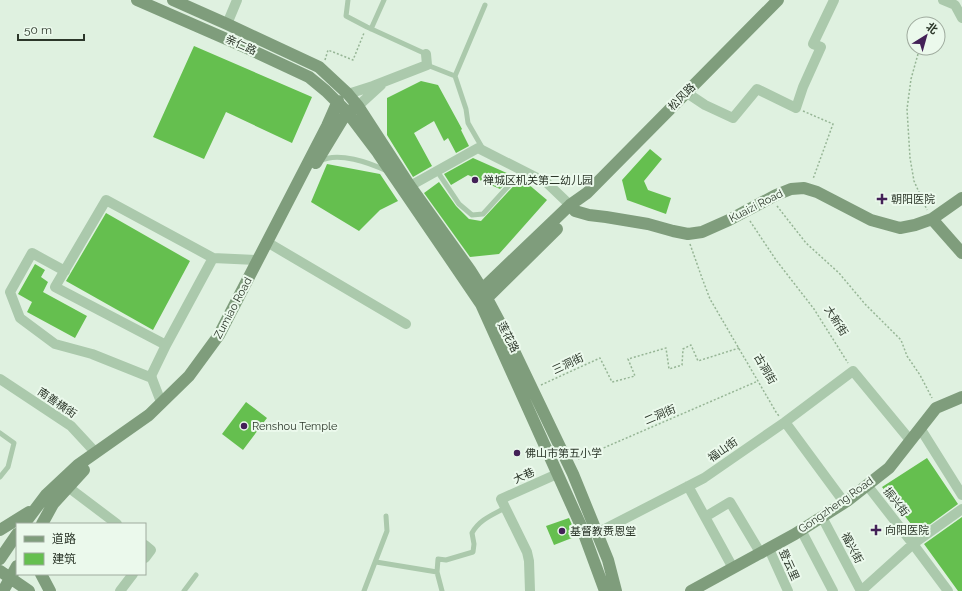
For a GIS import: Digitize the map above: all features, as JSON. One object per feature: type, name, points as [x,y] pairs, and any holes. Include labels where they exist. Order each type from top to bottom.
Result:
[{"type":"main road","name":"亲仁路","points":[[137,0],[309,77],[338,101],[347,112]]},
{"type":"main road","name":"亲仁路","points":[[173,0],[319,67],[348,94],[358,106]]},
{"type":"main road","name":"松风路","points":[[573,208],[778,0]]},
{"type":"main road","points":[[338,101],[348,94]]},
{"type":"main road","name":"Zumiao Road","points":[[25,523],[39,503],[78,465],[149,414],[189,376],[219,335],[327,126],[338,101]]},
{"type":"main road","points":[[347,112],[358,106]]},
{"type":"main road","name":"莲花路","points":[[358,106],[505,332],[568,463],[608,560],[606,591]]},
{"type":"main road","name":"Zumiao Road","points":[[43,523],[53,504],[82,471],[154,418],[195,378],[224,338],[300,190],[347,112]]},
{"type":"main road","name":"莲花路","points":[[347,112],[482,297],[580,526],[606,591]]},
{"type":"main road","name":"Kuaizi Road","points":[[573,208],[589,215],[642,223],[688,234],[702,232],[745,213],[771,198],[791,189],[804,188],[817,192],[870,220],[900,228],[932,219],[962,198]]},
{"type":"main road","points":[[482,297],[573,208]]},
{"type":"main road","points":[[932,219],[962,253]]},
{"type":"main road","name":"Gongzheng Road","points":[[691,591],[765,551],[844,502],[889,468],[936,408],[962,397]]},
{"type":"main road","points":[[0,530],[26,515],[39,503]]},
{"type":"main road","points":[[0,559],[16,535]]},
{"type":"main road","points":[[16,567],[4,584],[29,591]]},
{"type":"main road","points":[[42,575],[50,591]]},
{"type":"street","points":[[227,24],[237,0]]},
{"type":"street","points":[[687,93],[705,105],[734,118],[757,89],[796,108],[803,87],[821,47],[813,44],[834,0]]},
{"type":"street","points":[[943,0],[955,5],[961,15]]},
{"type":"street","points":[[348,94],[427,65],[426,54]]},
{"type":"street","points":[[358,106],[384,82]]},
{"type":"street","points":[[410,186],[478,148],[547,183],[573,208]]},
{"type":"street","points":[[166,345],[55,287],[106,200],[213,258],[258,260]]},
{"type":"street","points":[[272,245],[406,324]]},
{"type":"street","points":[[65,271],[32,253],[10,292],[20,318],[55,344],[92,354],[152,378]]},
{"type":"street","points":[[161,402],[151,376],[213,258]]},
{"type":"street","points":[[854,371],[910,440]]},
{"type":"street","name":"福山街","points":[[597,533],[704,478],[854,371]]},
{"type":"street","name":"南善横街","points":[[0,379],[72,426],[96,453]]},
{"type":"street","points":[[784,422],[844,502]]},
{"type":"street","points":[[920,428],[962,495]]},
{"type":"street","name":"大巷","points":[[503,504],[557,474]]},
{"type":"street","name":"振兴街","points":[[867,485],[948,591]]},
{"type":"street","points":[[688,486],[733,568]]},
{"type":"street","points":[[68,487],[116,523]]},
{"type":"street","name":"登云里","points":[[705,517],[730,502],[765,551],[788,591]]},
{"type":"street","points":[[503,504],[527,552],[529,561],[530,591]]},
{"type":"street","points":[[861,591],[913,544],[962,509]]},
{"type":"street","name":"福兴街","points":[[822,517],[861,591]]},
{"type":"street","points":[[801,530],[833,591]]},
{"type":"street","points":[[146,546],[151,550],[146,557]]},
{"type":"street","points":[[120,591],[132,575]]},
{"type":"lane","points":[[348,0],[346,16],[426,54]]},
{"type":"lane","points":[[369,28],[384,0]]},
{"type":"lane","points":[[484,151],[468,123],[466,109],[455,76],[486,6]]},
{"type":"lane","points":[[427,65],[455,76]]},
{"type":"lane","points":[[316,163],[326,158],[334,157],[368,162],[393,174]]},
{"type":"lane","points":[[436,171],[459,204],[472,215],[483,214],[523,170]]},
{"type":"lane","points":[[0,433],[14,443],[8,467],[0,477]]},
{"type":"lane","points":[[442,591],[437,572],[438,559],[446,560],[473,552],[474,544],[472,533],[475,526],[503,504]]},
{"type":"lane","points":[[364,591],[387,531],[386,516]]},
{"type":"lane","points":[[376,562],[437,572]]},
{"type":"lane","points":[[184,591],[196,576]]},
{"type":"path","points":[[322,70],[328,50],[353,60],[369,28]]},
{"type":"path","points":[[917,56],[911,78],[906,109],[910,158],[914,182],[932,219]]},
{"type":"path","points":[[796,108],[833,124],[810,190]]},
{"type":"path","points":[[771,198],[806,243],[839,273],[865,304],[902,340],[907,356],[920,375],[932,398]]},
{"type":"path","name":"大新街","points":[[745,213],[776,260],[814,309],[854,371]]},
{"type":"path","name":"古洞街","points":[[688,234],[710,299],[776,412],[784,422]]},
{"type":"path","name":"三洞街","points":[[532,389],[600,358],[612,382],[635,376],[628,359],[666,348],[669,369],[682,366],[683,349],[691,345],[698,361],[738,348]]},
{"type":"path","name":"二洞街","points":[[568,463],[758,381]]},
{"type":"building","points":[[194,46],[312,97],[292,143],[226,112],[204,159],[153,137]]},
{"type":"building","points":[[421,81],[438,85],[462,129],[461,130],[469,146],[456,153],[448,138],[444,141],[434,121],[414,133],[432,166],[413,177],[387,135],[387,98]]},
{"type":"building","points":[[650,149],[662,159],[644,181],[648,190],[671,198],[666,214],[627,200],[622,180]]},
{"type":"building","points":[[473,158],[509,174],[500,189],[468,175],[451,185],[444,174]]},
{"type":"building","points":[[327,164],[380,174],[398,201],[380,210],[359,231],[311,202]]},
{"type":"building","points":[[521,178],[547,200],[499,254],[470,257],[424,193],[439,182],[456,206],[469,219],[481,221]]},
{"type":"building","points":[[106,213],[190,261],[153,330],[66,281]]},
{"type":"building","points":[[35,264],[45,270],[41,277],[48,282],[43,292],[87,316],[75,338],[27,312],[32,302],[18,294]]},
{"type":"building","name":"Renshou Temple","points":[[246,402],[267,418],[243,450],[222,434]]},
{"type":"building","points":[[927,458],[958,504],[918,533],[882,487]]},
{"type":"building","points":[[962,517],[962,591],[958,591],[924,544]]},
{"type":"building","name":"基督教赉恩堂","points":[[569,518],[577,536],[554,545],[546,526]]},
{"type":"place","name":"禅城区机关第二幼儿园","points":[[475,180]]},
{"type":"place","name":"朝阳医院","points":[[882,199]]},
{"type":"place","name":"Renshou Temple","points":[[244,426]]},
{"type":"place","name":"佛山市第五小学","points":[[517,453]]},
{"type":"place","name":"向阳医院","points":[[876,530]]},
{"type":"place","name":"基督教赉恩堂","points":[[562,531]]}]
